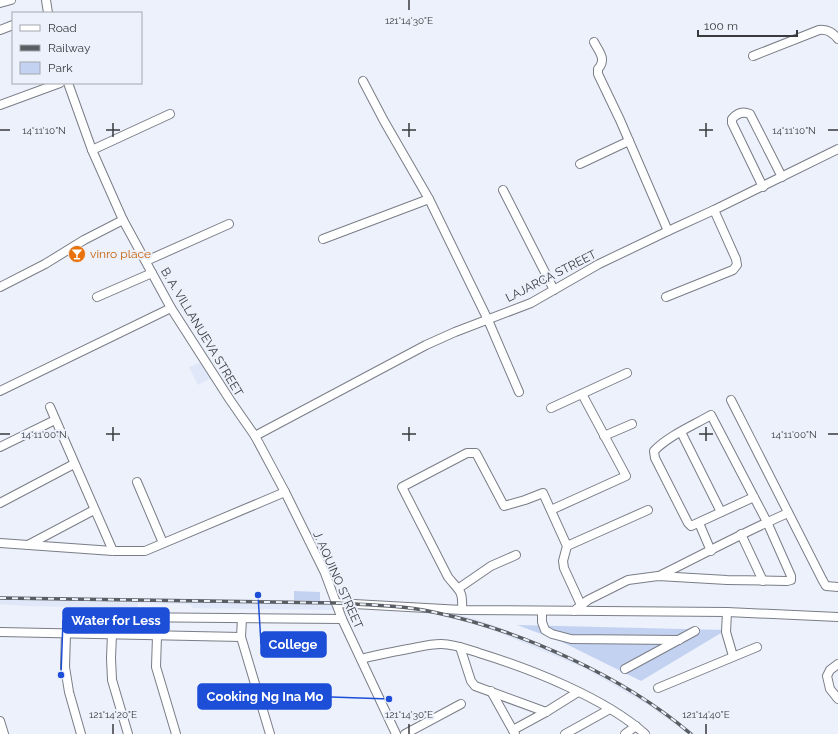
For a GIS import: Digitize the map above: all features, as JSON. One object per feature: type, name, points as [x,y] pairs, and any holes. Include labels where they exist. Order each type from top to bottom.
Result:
[{"type":"street","points":[[0,3],[11,0]]},
{"type":"street","points":[[46,0],[48,12]]},
{"type":"street","points":[[0,30],[12,25]]},
{"type":"street","points":[[754,56],[819,30],[831,32],[838,39]]},
{"type":"street","points":[[594,42],[603,61],[603,64],[598,69],[598,74],[620,120],[668,231]]},
{"type":"street","points":[[363,81],[428,199],[488,320],[519,392]]},
{"type":"street","points":[[0,105],[57,84]]},
{"type":"street","name":"B. A. VILLANUEVA STREET","points":[[68,84],[92,150],[123,220],[171,308],[221,388],[255,436]]},
{"type":"street","points":[[763,187],[732,124],[732,119],[736,115],[745,112],[750,114],[782,177]]},
{"type":"street","points":[[92,150],[170,114]]},
{"type":"street","points":[[580,164],[629,141]]},
{"type":"street","name":"LAJARCA STREET","points":[[255,436],[426,345],[455,332],[531,303],[599,264],[763,187],[838,149]]},
{"type":"street","points":[[504,190],[554,290]]},
{"type":"street","points":[[323,239],[428,199]]},
{"type":"street","points":[[666,297],[733,270],[737,265],[736,259],[714,210]]},
{"type":"street","points":[[0,287],[45,264],[84,240],[123,220]]},
{"type":"street","points":[[146,261],[229,224]]},
{"type":"street","points":[[97,296],[152,273]]},
{"type":"street","points":[[0,391],[171,308]]},
{"type":"street","points":[[551,408],[627,373]]},
{"type":"street","points":[[551,510],[626,476],[582,394]]},
{"type":"street","points":[[731,400],[823,581],[826,586],[838,586]]},
{"type":"street","points":[[50,407],[113,551]]},
{"type":"street","points":[[578,608],[588,600],[628,580],[658,576],[787,582],[791,580],[791,576],[767,522],[754,497],[711,415],[681,432],[654,451],[655,458],[688,523],[691,526],[754,497]]},
{"type":"street","points":[[0,447],[55,420]]},
{"type":"street","points":[[604,436],[632,424]]},
{"type":"street","points":[[681,432],[721,512]]},
{"type":"street","name":"J. AQUINO STREET","points":[[255,436],[285,492],[325,573],[342,619],[396,734]]},
{"type":"street","points":[[462,610],[462,597],[459,588],[448,577],[402,487],[467,453],[476,453],[504,506],[543,493],[567,546],[563,561],[564,568],[578,608]]},
{"type":"street","points":[[0,503],[74,464]]},
{"type":"street","points":[[137,482],[163,544]]},
{"type":"street","points":[[0,543],[113,551],[145,551],[285,492]]},
{"type":"street","points":[[28,545],[94,510]]},
{"type":"street","points":[[567,546],[648,510]]},
{"type":"street","points":[[658,576],[711,551],[741,534],[788,513]]},
{"type":"street","points":[[699,523],[711,551]]},
{"type":"street","points":[[741,534],[762,581]]},
{"type":"street","points":[[459,588],[491,566],[516,555]]},
{"type":"street","points":[[336,603],[462,610],[542,611],[578,608],[838,617]]},
{"type":"street","points":[[542,611],[542,622],[545,630],[552,634],[571,639],[679,640]]},
{"type":"street","points":[[727,612],[726,632],[733,656]]},
{"type":"street","points":[[116,617],[342,619]]},
{"type":"street","points":[[242,618],[241,637],[270,734]]},
{"type":"street","points":[[625,669],[695,631]]},
{"type":"street","points":[[0,632],[241,637]]},
{"type":"street","points":[[66,633],[65,667],[69,692],[81,734]]},
{"type":"street","points":[[112,634],[112,680],[128,734]]},
{"type":"street","points":[[157,636],[156,667],[176,734]]},
{"type":"street","points":[[361,659],[441,644],[460,647],[534,672],[578,692],[610,709],[636,726],[645,734]]},
{"type":"street","points":[[658,688],[757,646]]},
{"type":"street","points":[[460,647],[470,680],[475,686],[546,712]]},
{"type":"street","points":[[838,664],[830,670],[827,676],[830,689],[838,699]]},
{"type":"street","points":[[491,691],[514,732],[578,692]]},
{"type":"street","points":[[405,734],[461,704]]},
{"type":"street","points":[[565,734],[610,709]]},
{"type":"street","points":[[0,720],[4,734]]},
{"type":"street","points":[[625,734],[636,726]]},
{"type":"shaded area","points":[[202,362],[211,378],[198,385],[189,367]]},
{"type":"shaded area","points":[[0,596],[334,601],[432,608],[475,619],[498,627],[588,665],[650,701],[695,734],[688,734],[648,705],[586,669],[497,632],[431,613],[389,608],[334,610],[192,608],[191,604],[138,603],[137,608],[26,606],[0,604]]},
{"type":"green space","points":[[294,591],[320,592],[320,601],[294,600]]},
{"type":"green space","points":[[517,625],[726,630],[641,681],[560,641]]},
{"type":"railway","points":[[0,598],[336,603],[397,607],[433,612],[500,630],[569,658],[634,693],[664,713],[691,734]]},
{"type":"place","name":"vinro place","points":[[77,254]]},
{"type":"place","name":"College","points":[[258,595]]},
{"type":"place","name":"Water for Less","points":[[61,675]]},
{"type":"place","name":"Cooking Ng Ina Mo","points":[[389,699]]}]
